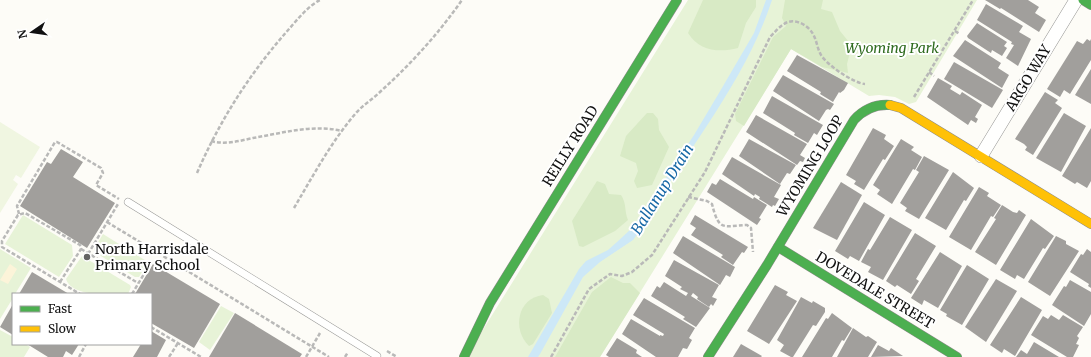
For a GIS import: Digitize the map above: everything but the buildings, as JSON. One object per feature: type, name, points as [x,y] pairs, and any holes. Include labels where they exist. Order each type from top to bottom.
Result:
[{"type":"street","name":"REILLY ROAD","points":[[464,357],[487,308],[677,0]]},
{"type":"street","name":"ARGO WAY","points":[[981,156],[1076,0]]},
{"type":"street","points":[[1083,0],[1091,5]]},
{"type":"street","name":"WYOMING LOOP","points":[[708,357],[778,247],[854,120],[860,113],[870,108],[886,104],[901,108],[1091,224]]},
{"type":"street","name":"DOVEDALE STREET","points":[[778,247],[957,357]]},
{"type":"street","name":"REILLY ROAD","points":[[459,344],[468,330],[487,308]]},
{"type":"lane","points":[[128,202],[378,357]]},
{"type":"path","points":[[197,173],[210,142],[235,99],[265,56],[295,22],[320,0]]},
{"type":"path","points":[[294,208],[334,142],[357,112],[381,91],[426,45],[446,22],[462,0]]},
{"type":"path","points":[[914,97],[973,0]]},
{"type":"path","points":[[551,357],[589,289],[610,274],[622,276],[632,272],[652,255],[705,172],[770,36],[784,23],[796,22],[806,26],[814,34],[820,53],[825,60],[843,74],[860,84],[864,84]]},
{"type":"path","points":[[954,31],[960,34]]},
{"type":"path","points":[[929,72],[934,76]]},
{"type":"path","points":[[210,142],[219,144],[238,142],[302,130],[331,128],[342,131]]},
{"type":"path","points":[[78,293],[2,247],[2,241],[19,214],[17,206],[54,144],[57,142],[103,169],[103,173],[96,185],[120,200],[88,254]]},
{"type":"path","points":[[688,197],[707,201],[712,204],[719,223],[730,227],[747,225],[751,228],[754,255]]},
{"type":"path","points":[[19,214],[25,213],[80,245],[81,249],[88,254],[138,283]]},
{"type":"path","points":[[107,222],[329,357]]},
{"type":"path","points":[[60,282],[81,249]]},
{"type":"path","points":[[133,293],[150,264]]},
{"type":"path","points":[[306,357],[325,324]]},
{"type":"path","points":[[152,328],[201,357]]},
{"type":"path","points":[[169,357],[178,343]]},
{"type":"path","points":[[79,357],[85,345]]},
{"type":"path","points":[[345,357],[348,352]]},
{"type":"green space","name":"Wyoming Park","points":[[688,0],[977,0],[916,102],[909,104],[895,97],[879,95],[869,96],[791,49],[600,357],[466,357]]},
{"type":"green space","points":[[703,0],[756,0],[756,7],[746,23],[738,48],[731,50],[710,49],[698,44],[688,33]]},
{"type":"green space","points":[[785,0],[823,0],[821,9],[832,12],[840,31],[849,42],[850,52],[847,64],[848,73],[822,67],[791,49],[744,126],[736,121],[735,114],[773,37],[786,26],[782,18]]},
{"type":"green space","points":[[647,113],[653,113],[658,119],[659,130],[669,147],[652,185],[637,188],[634,181],[638,171],[636,163],[620,156],[626,136]]},
{"type":"green space","points":[[0,122],[40,147],[21,178],[16,175],[13,180],[18,184],[0,213]]},
{"type":"green space","points":[[597,181],[605,184],[609,194],[621,195],[624,201],[628,220],[615,231],[583,247],[579,246],[572,221]]},
{"type":"green space","points":[[23,215],[72,245],[73,256],[59,277],[5,244]]},
{"type":"green space","points":[[103,234],[148,262],[139,277],[135,277],[96,253],[94,249]]},
{"type":"green space","points":[[0,249],[31,268],[16,293],[12,293],[12,300],[0,319]]},
{"type":"green space","points":[[82,256],[131,287],[128,293],[89,293],[76,289],[70,285],[66,279]]},
{"type":"green space","points":[[611,277],[623,283],[630,283],[640,293],[600,357],[555,357],[592,292]]},
{"type":"green space","points":[[543,295],[549,299],[552,313],[533,344],[529,346],[520,332],[520,316],[527,302],[534,297]]},
{"type":"green space","points":[[221,306],[234,313],[210,350],[199,342]]},
{"type":"green space","points":[[0,330],[12,336],[12,345],[27,345],[30,347],[24,357],[0,357]]},
{"type":"sand","points":[[10,264],[17,269],[8,284],[0,280]]},
{"type":"water","name":"Ballanup Drain","points":[[766,0],[772,0],[746,60],[713,116],[659,199],[643,227],[633,240],[600,262],[583,277],[538,357],[528,357],[579,269],[586,261],[608,250],[617,242],[631,229],[644,211],[694,135],[754,33]]},
{"type":"traffic: fast","points":[[464,357],[490,303],[677,0]]},
{"type":"traffic: fast","points":[[1083,0],[1091,5]]},
{"type":"traffic: fast","points":[[708,357],[767,265],[854,120],[870,108],[880,105],[890,105]]},
{"type":"traffic: fast","points":[[778,247],[957,357]]},
{"type":"traffic: slow","points":[[890,105],[901,108],[1091,224]]},
{"type":"place","name":"North Harrisdale Primary School","points":[[87,257]]}]
